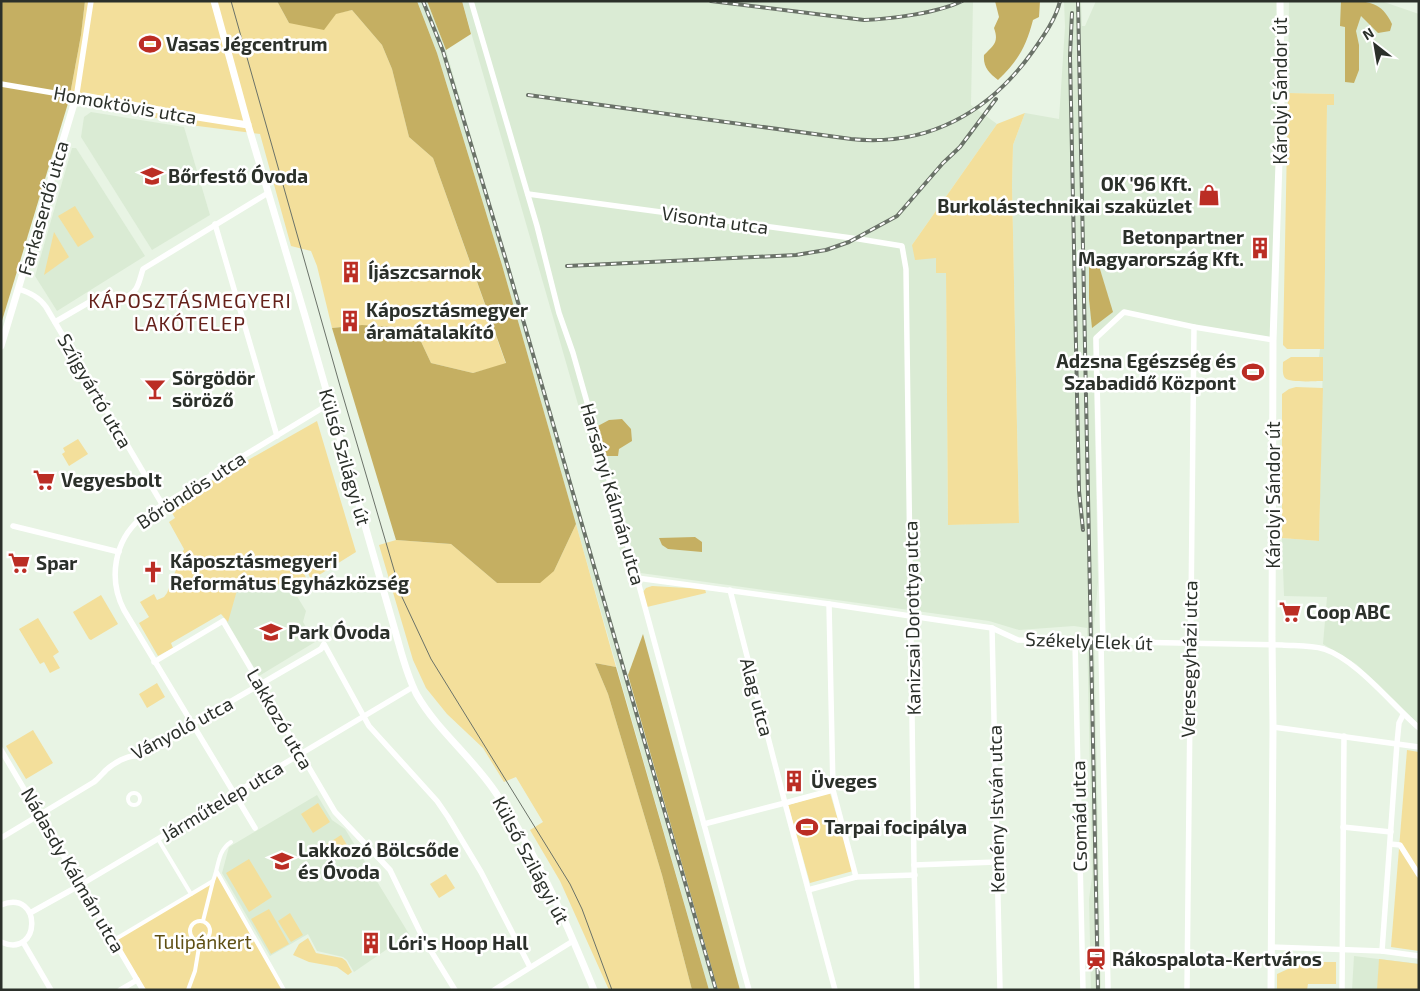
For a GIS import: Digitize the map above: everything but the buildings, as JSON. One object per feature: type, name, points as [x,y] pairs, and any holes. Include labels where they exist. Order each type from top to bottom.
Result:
[{"type":"street","points":[[76,99],[91,1]]},
{"type":"street","name":"Külső Szilágyi út","points":[[214,1],[329,404],[413,687],[427,710],[486,778],[522,833],[545,877],[594,990]]},
{"type":"street","name":"Harsányi Kálmán utca","points":[[471,1],[528,194],[559,314],[573,353],[637,578],[749,990]]},
{"type":"street","name":"Károlyi Sándor út","points":[[1271,990],[1274,340],[1281,103],[1280,1]]},
{"type":"street","name":"Homoktövis utca","points":[[1,84],[60,94],[76,99],[84,96],[191,116],[248,124]]},
{"type":"street","name":"Farkaserdő utca","points":[[1,346],[72,107],[76,99]]},
{"type":"street","points":[[55,322],[104,293],[124,298],[130,295],[137,290],[143,269],[268,193]]},
{"type":"street","name":"Visonta utca","points":[[528,194],[902,246]]},
{"type":"street","points":[[216,224],[276,436]]},
{"type":"street","name":"Kanizsai Dorottya utca","points":[[902,246],[906,269],[917,990]]},
{"type":"street","name":"Szíjgyártó utca","points":[[19,289],[41,300],[162,504]]},
{"type":"street","name":"Csomád utca","points":[[1108,990],[1096,338],[1124,312],[1194,327]]},
{"type":"street","points":[[1194,327],[1274,340]]},
{"type":"street","name":"Veresegyházi utca","points":[[1186,990],[1194,327]]},
{"type":"street","name":"Bőröndös utca","points":[[255,828],[135,629],[116,592],[115,574],[124,538],[134,523],[162,504],[329,404]]},
{"type":"street","points":[[13,526],[119,552]]},
{"type":"street","name":"Székely Elek út","points":[[637,578],[992,628],[1018,640],[1316,647],[1336,654],[1353,666],[1419,728]]},
{"type":"street","name":"Alag utca","points":[[730,590],[808,890]]},
{"type":"street","points":[[829,604],[833,790],[856,877]]},
{"type":"street","name":"Lakkozó utca","points":[[154,662],[222,621],[335,812],[390,870],[424,938],[455,990]]},
{"type":"street","name":"Kemény István utca","points":[[992,628],[1000,990]]},
{"type":"street","name":"Csomád utca","points":[[1075,642],[1083,990]]},
{"type":"street","name":"Ványoló utca","points":[[1,838],[99,778],[106,770],[122,760],[130,756],[137,756],[321,649],[324,644],[364,716]]},
{"type":"street","name":"Járműtelep utca","points":[[30,913],[413,687]]},
{"type":"street","points":[[1382,952],[1397,743],[1399,723],[1403,715]]},
{"type":"street","points":[[364,716],[369,726],[437,800],[481,872],[530,967]]},
{"type":"street","points":[[1273,727],[1419,747]]},
{"type":"street","points":[[1342,990],[1344,736]]},
{"type":"street","name":"Nádasdy Kálmán utca","points":[[1,750],[41,814],[143,990]]},
{"type":"street","points":[[704,824],[833,790]]},
{"type":"street","points":[[1343,827],[1391,832]]},
{"type":"street","points":[[158,839],[191,894]]},
{"type":"street","points":[[203,921],[221,852],[224,846],[231,842]]},
{"type":"street","points":[[1390,844],[1400,844],[1419,875]]},
{"type":"street","points":[[914,865],[997,862]]},
{"type":"street","points":[[217,872],[284,990]]},
{"type":"street","points":[[835,990],[808,890],[856,877],[914,875]]},
{"type":"street","points":[[114,940],[213,881]]},
{"type":"street","points":[[1,905],[14,902],[20,904],[30,913],[33,926],[28,938],[23,942],[10,945],[1,942]]},
{"type":"street","points":[[203,921],[208,925],[210,932],[207,938],[200,941],[191,937],[190,930],[192,924],[203,921]]},
{"type":"street","points":[[188,990],[195,971],[200,941]]},
{"type":"street","points":[[494,990],[573,941]]},
{"type":"street","points":[[23,942],[51,990]]},
{"type":"street","points":[[1271,947],[1342,949],[1419,956]]},
{"type":"street","points":[[120,990],[137,980]]},
{"type":"shaded area","points":[[1,1],[85,1],[69,100],[1,324]]},
{"type":"shaded area","points":[[277,1],[417,1],[437,53],[502,265],[576,524],[554,571],[540,583],[497,583],[451,544],[396,540],[332,328],[362,325],[410,328],[417,333],[431,363],[473,373],[506,363],[433,158],[409,137],[392,69],[382,45],[352,10],[336,14],[324,30],[289,23]]},
{"type":"shaded area","points":[[417,1],[427,1],[446,50],[718,990],[709,990],[502,265],[437,53]]},
{"type":"shaded area","points":[[427,1],[462,1],[471,34],[446,50]]},
{"type":"shaded area","points":[[462,1],[973,1],[971,105],[997,124],[912,245],[936,258],[946,273],[948,525],[1019,522],[1012,185],[1013,145],[1025,113],[1059,119],[1065,27],[1064,1],[1081,1],[1082,26],[1085,26],[1096,1],[1277,1],[1275,340],[1122,312],[1093,338],[1098,582],[1094,627],[1101,990],[1091,990],[1089,899],[1092,877],[1087,628],[1074,626],[1019,630],[989,621],[626,571]]},
{"type":"shaded area","points":[[995,1],[1040,1],[1039,17],[1033,20],[1020,53],[998,80],[984,63],[984,55],[996,40],[994,28],[999,17]]},
{"type":"shaded area","points":[[1289,1],[1381,1],[1419,14],[1419,725],[1356,664],[1323,644],[1327,597],[1284,596],[1282,538],[1319,541],[1323,358],[1319,357],[1320,349],[1324,348],[1327,105],[1334,104],[1334,94],[1288,93]]},
{"type":"shaded area","points":[[1341,1],[1358,1],[1378,6],[1388,16],[1392,24],[1390,31],[1378,33],[1361,16],[1356,31],[1359,45],[1359,70],[1354,83],[1345,82],[1345,27],[1340,26]]},
{"type":"shaded area","name":"Bőrfestő Óvoda","points":[[91,112],[184,127],[210,215],[152,250],[81,137],[84,117]]},
{"type":"shaded area","points":[[72,148],[76,148],[145,256],[57,311],[35,276]]},
{"type":"shaded area","points":[[1089,255],[1096,256],[1113,312],[1092,328],[1089,299]]},
{"type":"shaded area","points":[[622,419],[631,429],[632,441],[619,449],[618,456],[606,456],[596,427],[609,420]]},
{"type":"shaded area","points":[[695,537],[702,542],[702,552],[668,549],[662,545],[659,538]]},
{"type":"shaded area","name":"Park Óvoda","points":[[240,580],[290,585],[306,611],[303,622],[315,642],[259,676],[227,622]]},
{"type":"shaded area","points":[[643,634],[740,990],[718,990],[628,675]]},
{"type":"shaded area","points":[[595,663],[616,667],[709,990],[692,990],[662,875],[608,694]]},
{"type":"shaded area","points":[[317,795],[332,820],[345,829],[409,934],[354,972],[343,957],[317,951],[308,934],[270,956],[222,873],[229,847]]},
{"type":"shaded area","points":[[1354,956],[1419,964],[1419,990],[1352,990]]},
{"type":"green space","points":[[85,1],[277,1],[289,23],[352,10],[382,45],[392,69],[409,137],[433,158],[506,364],[473,373],[431,363],[417,333],[362,325],[332,328],[317,266],[311,251],[291,246],[260,134],[190,125],[69,100]]},
{"type":"green space","points":[[1288,93],[1334,94],[1334,105],[1327,105],[1324,349],[1287,349],[1283,345]]},
{"type":"green space","points":[[1025,113],[1013,145],[1012,185],[1019,523],[948,525],[946,273],[936,273],[936,258],[915,260],[912,245],[997,124]]},
{"type":"green space","points":[[75,206],[94,237],[78,247],[58,216]]},
{"type":"green space","points":[[54,232],[69,257],[44,275]]},
{"type":"green space","points":[[1291,357],[1323,357],[1323,381],[1297,381],[1285,378],[1283,362]]},
{"type":"green space","points":[[1296,387],[1323,388],[1319,541],[1282,538],[1282,394]]},
{"type":"green space","points":[[317,421],[356,552],[311,580],[303,561],[299,562],[311,589],[298,597],[290,585],[240,580],[228,622],[221,614],[171,643],[173,648],[158,656],[139,623],[149,617],[140,602],[154,594],[157,600],[164,597],[184,549],[169,522],[175,518],[169,508],[206,484]]},
{"type":"green space","points":[[78,439],[88,454],[69,466],[62,454],[65,452],[63,448]]},
{"type":"green space","points":[[576,524],[616,667],[595,663],[608,694],[662,875],[692,990],[609,990],[560,881],[530,830],[543,822],[516,777],[504,782],[483,748],[447,714],[426,688],[413,660],[379,545],[396,540],[451,544],[497,583],[554,571]]},
{"type":"green space","points":[[652,586],[705,589],[706,593],[647,607],[643,592],[646,588]]},
{"type":"green space","points":[[101,595],[118,624],[91,640],[73,612]]},
{"type":"green space","points":[[38,618],[59,652],[53,656],[60,668],[50,673],[44,662],[40,664],[19,629]]},
{"type":"green space","points":[[157,683],[165,697],[147,708],[139,694]]},
{"type":"green space","points":[[33,730],[53,763],[26,779],[6,746]]},
{"type":"green space","points":[[1407,750],[1419,752],[1419,951],[1391,947]]},
{"type":"green space","points":[[830,793],[853,871],[810,883],[788,805]]},
{"type":"green space","points":[[318,803],[330,822],[313,833],[301,814]]},
{"type":"green space","points":[[341,835],[350,850],[332,860],[324,846]]},
{"type":"green space","points":[[249,859],[272,897],[249,912],[226,873]]},
{"type":"green space","name":"Tulipánkert","points":[[217,872],[284,990],[143,990],[114,940],[213,881]]},
{"type":"green space","points":[[446,874],[455,888],[439,898],[430,884]]},
{"type":"green space","points":[[269,909],[289,944],[271,954],[251,919]]},
{"type":"green space","points":[[290,913],[303,935],[291,942],[278,921]]},
{"type":"green space","points":[[308,938],[316,953],[342,958],[346,961],[352,972],[348,975],[337,967],[309,962],[293,955],[299,944]]},
{"type":"green space","points":[[1379,959],[1419,964],[1419,990],[1377,990]]},
{"type":"green space","points":[[1308,962],[1336,962],[1336,984],[1308,984],[1307,990],[1277,990],[1277,974]]},
{"type":"tram line","points":[[231,1],[402,597],[431,659],[570,884],[582,909],[612,990]]},
{"type":"railway","points":[[423,1],[443,51],[507,264],[716,990]]},
{"type":"railway","points":[[711,1],[864,20],[901,17],[928,12],[962,1]]},
{"type":"railway","points":[[528,95],[851,139],[879,140],[905,137],[930,131],[954,121],[976,108],[997,92],[1016,73],[1041,40],[1052,21],[1060,1]]},
{"type":"railway","points":[[1078,1],[1098,990]]},
{"type":"railway","points":[[1072,13],[1070,56],[1079,491],[1083,530]]},
{"type":"railway","points":[[567,266],[796,255],[826,250],[849,242],[897,216],[943,163],[960,147],[996,99]]},
{"type":"place","name":"Vasas Jégcentrum","points":[[150,44]]},
{"type":"place","name":"Bőrfestő Óvoda","points":[[152,176]]},
{"type":"place","name":"OK '96 Kft. Burkolástechnikai szaküzlet","points":[[1209,195]]},
{"type":"place","name":"Betonpartner Magyarország Kft.","points":[[1260,248]]},
{"type":"place","name":"Íjászcsarnok","points":[[351,272]]},
{"type":"place","name":"Káposztásmegyer áramátalakító","points":[[350,321]]},
{"type":"place","name":"Adzsna Egészség és Szabadidő Központ","points":[[1253,372]]},
{"type":"place","name":"Sörgödör söröző","points":[[155,389]]},
{"type":"place","name":"Vegyesbolt","points":[[44,480]]},
{"type":"place","name":"Spar","points":[[19,563]]},
{"type":"place","name":"Káposztásmegyeri Református Egyházközség","points":[[153,572]]},
{"type":"place","name":"Coop ABC","points":[[1290,612]]},
{"type":"place","name":"Park Óvoda","points":[[271,632]]},
{"type":"place","name":"Üveges","points":[[794,781]]},
{"type":"place","name":"Tarpai focipálya","points":[[807,827]]},
{"type":"place","name":"Lakkozó Bölcsőde és Óvoda","points":[[282,861]]},
{"type":"place","name":"Lóri's Hoop Hall","points":[[371,943]]},
{"type":"place","name":"Rákospalota-Kertváros","points":[[1096,959]]},
{"type":"district","name":"KÁPOSZTÁSMEGYERI LAKÓTELEP","points":[[190,312]]}]
